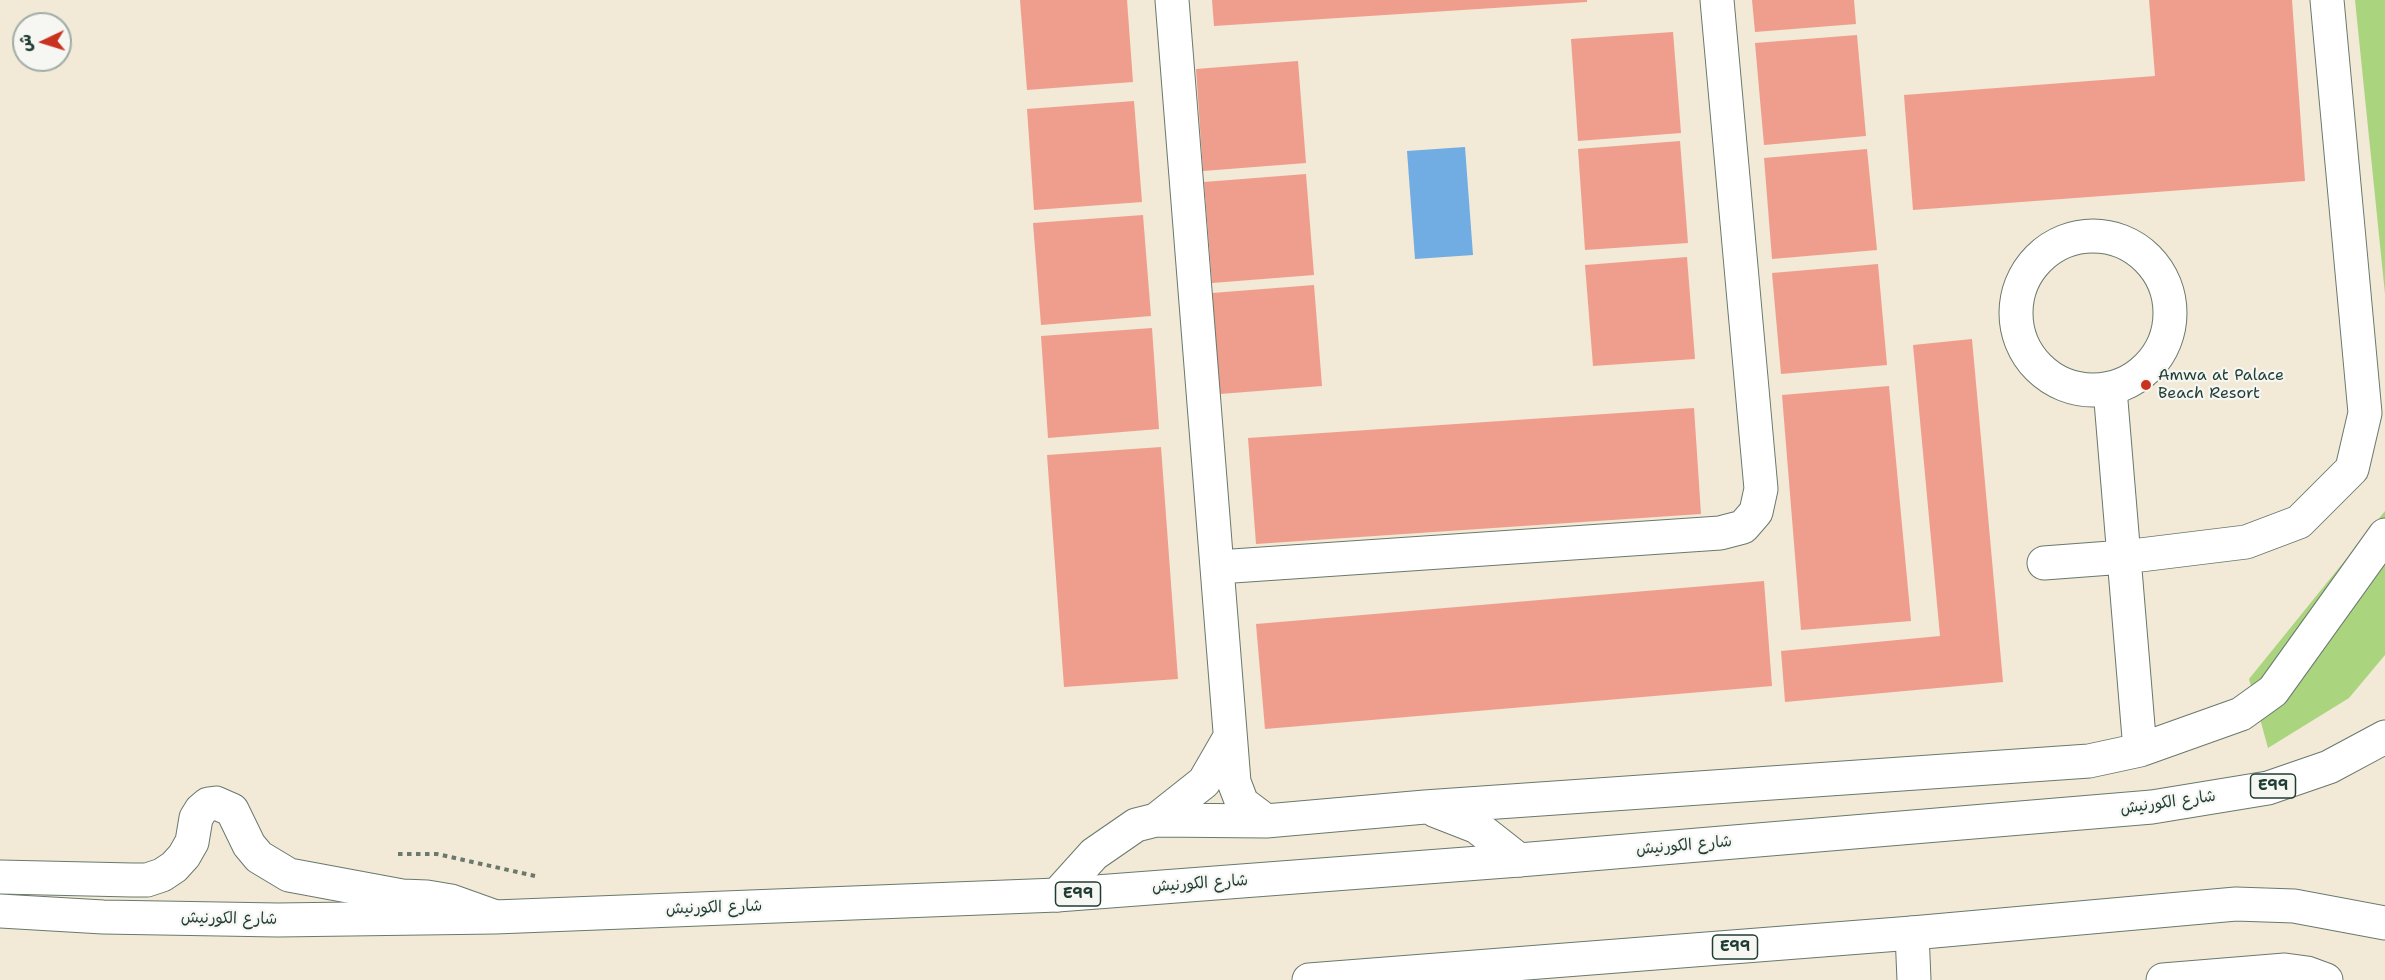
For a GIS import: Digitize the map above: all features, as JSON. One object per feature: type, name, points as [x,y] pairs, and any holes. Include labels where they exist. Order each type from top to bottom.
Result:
[{"type":"main road","points":[[1172,0],[1234,782],[1242,803],[1266,820]]},
{"type":"main road","points":[[1218,567],[1720,533],[1743,527],[1756,512],[1761,489],[1717,0]]},
{"type":"main road","points":[[2044,563],[2124,557],[2246,542],[2299,522],[2352,470],[2365,413],[2327,0]]},
{"type":"main road","points":[[2088,236],[2113,238],[2136,248],[2155,266],[2167,289],[2170,315],[2166,340],[2153,363],[2133,379],[2110,389],[2084,390],[2060,383],[2046,374],[2025,348],[2017,324],[2017,299],[2031,268],[2042,255],[2063,242],[2088,236]]},
{"type":"main road","points":[[2110,389],[2140,750]]},
{"type":"main road","points":[[1057,895],[1094,854],[1136,825],[1156,820],[1266,820],[2089,761],[2140,750],[2241,714],[2273,691],[2385,535]]},
{"type":"main road","points":[[1156,820],[1204,782],[1230,737]]},
{"type":"main road","name":"شارع الكورنيش","points":[[0,911],[103,917],[278,920],[495,917],[1057,895],[1519,860],[2152,807],[2268,788],[2329,767],[2385,737]]},
{"type":"main road","points":[[0,878],[147,880],[162,875],[184,856],[192,842],[196,818],[201,810],[208,804],[216,803],[232,810],[249,845],[259,857],[289,875],[402,896],[451,901],[495,917]]},
{"type":"main road","points":[[1425,807],[1477,827],[1519,860]]},
{"type":"main road","name":"E99","points":[[1309,980],[1911,933],[2236,904],[2294,906],[2385,923]]},
{"type":"main road","points":[[1911,933],[1914,980]]},
{"type":"main road","points":[[2163,980],[2275,970],[2307,973],[2326,980]]},
{"type":"green space","points":[[2355,0],[2385,0],[2385,294]]},
{"type":"green space","points":[[2385,511],[2385,655],[2349,698],[2268,748],[2249,679]]},
{"type":"water","points":[[1465,147],[1473,255],[1415,259],[1407,151]]},
{"type":"building","points":[[1020,0],[1127,0],[1133,82],[1027,90]]},
{"type":"building","points":[[1212,0],[1587,0],[1587,2],[1214,26]]},
{"type":"building","points":[[1752,0],[1854,0],[1856,24],[1755,32]]},
{"type":"building","points":[[2149,0],[2292,0],[2305,181],[1913,210],[1904,95],[2155,76]]},
{"type":"building","points":[[1673,32],[1681,133],[1578,141],[1571,39]]},
{"type":"building","points":[[1857,35],[1866,136],[1764,145],[1755,43]]},
{"type":"building","points":[[1298,61],[1306,163],[1203,171],[1196,69]]},
{"type":"building","points":[[1134,101],[1142,202],[1034,210],[1027,109]]},
{"type":"building","points":[[1680,141],[1688,243],[1585,250],[1578,149]]},
{"type":"building","points":[[1867,149],[1877,250],[1772,259],[1764,158]]},
{"type":"building","points":[[1306,174],[1314,275],[1212,283],[1204,182]]},
{"type":"building","points":[[1143,215],[1151,316],[1041,325],[1033,223]]},
{"type":"building","points":[[1687,257],[1695,359],[1593,366],[1585,265]]},
{"type":"building","points":[[1878,264],[1887,365],[1781,374],[1772,273]]},
{"type":"building","points":[[1314,285],[1322,386],[1220,394],[1212,293]]},
{"type":"building","points":[[1152,328],[1159,429],[1048,438],[1041,336]]},
{"type":"building","points":[[1972,339],[2003,682],[1785,702],[1781,651],[1940,636],[1913,345]]},
{"type":"building","points":[[1889,386],[1911,621],[1801,630],[1782,395]]},
{"type":"building","points":[[1694,408],[1701,514],[1256,544],[1248,438]]},
{"type":"building","points":[[1161,447],[1178,679],[1064,687],[1047,455]]},
{"type":"building","points":[[1764,581],[1772,686],[1265,729],[1256,624]]},
{"type":"place","name":"Amwa at Palace Beach Resort","points":[[2146,385]]}]
